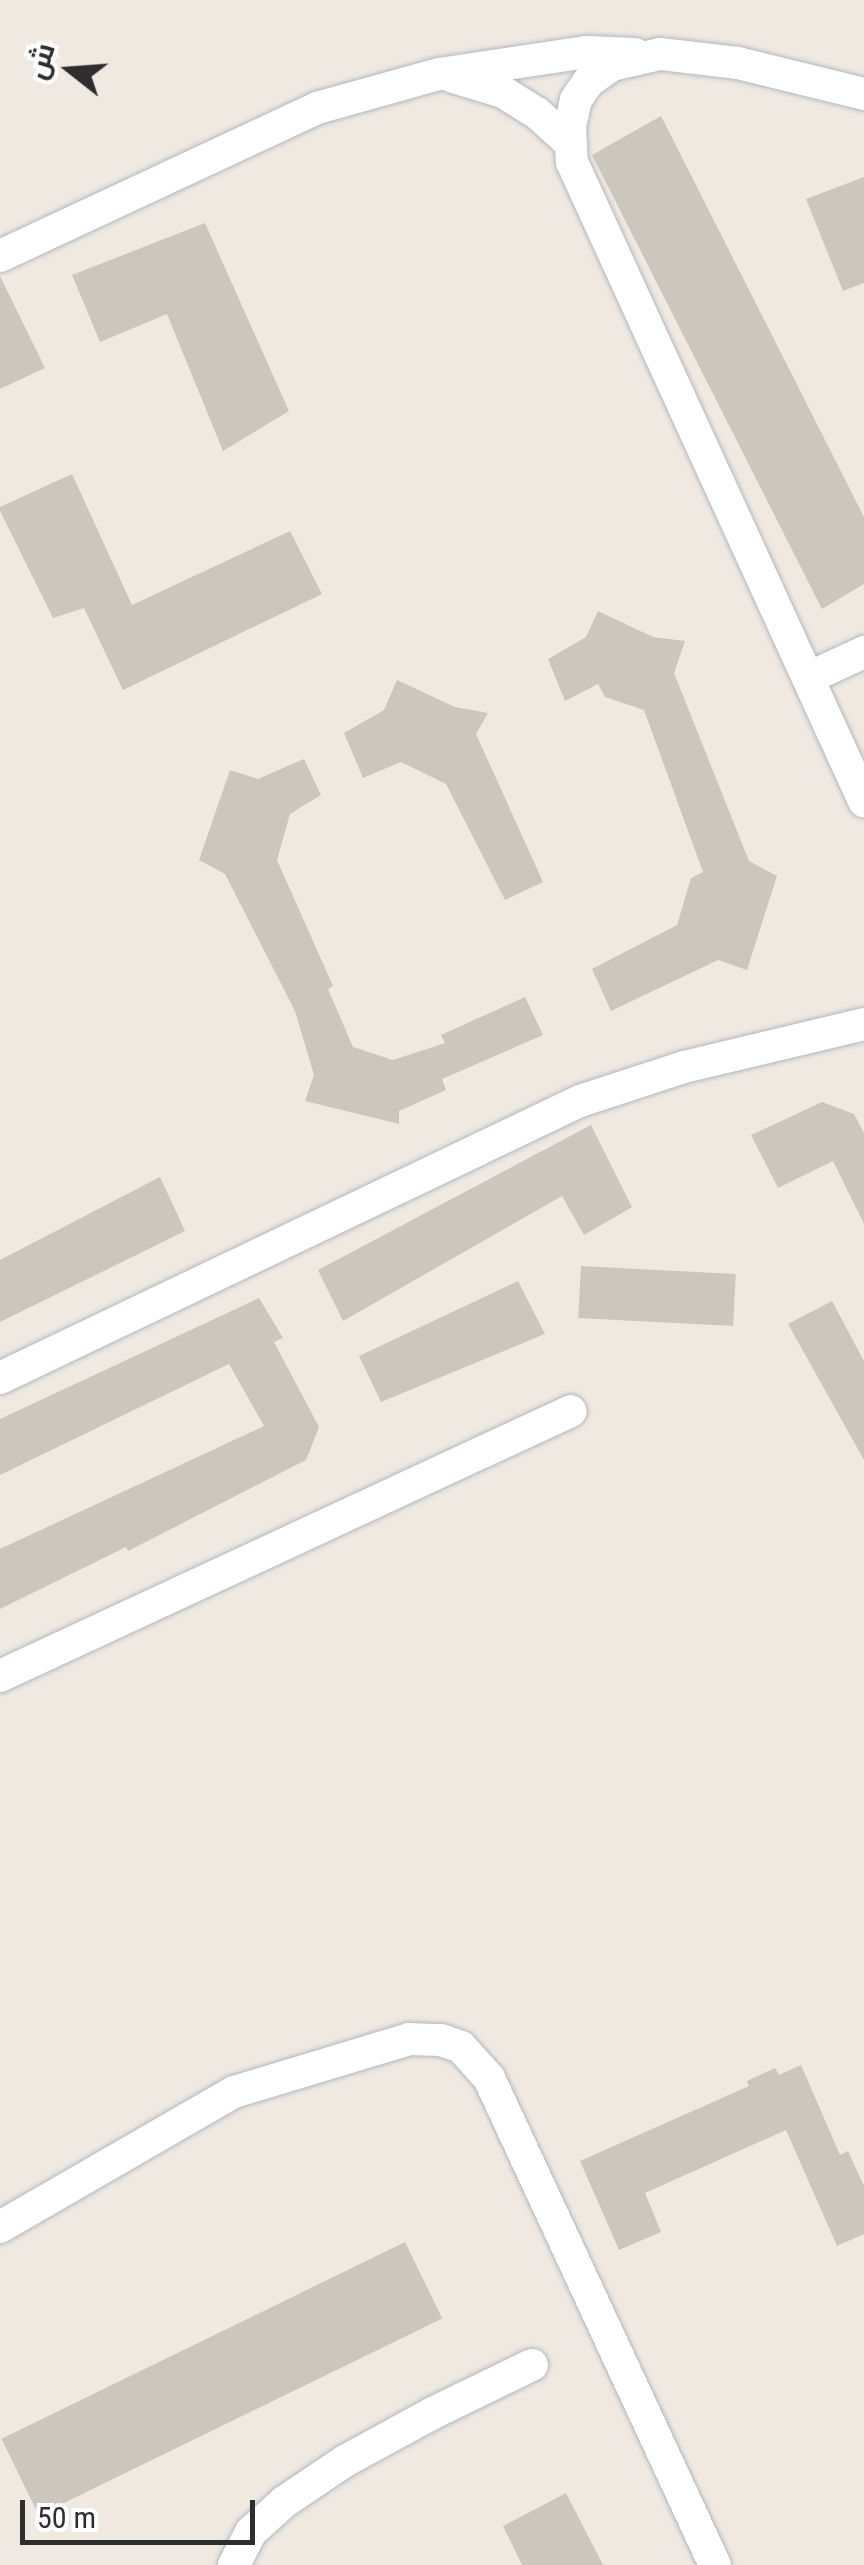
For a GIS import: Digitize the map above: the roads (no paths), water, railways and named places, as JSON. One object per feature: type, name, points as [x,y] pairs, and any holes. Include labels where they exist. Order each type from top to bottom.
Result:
[{"type":"street","points":[[0,256],[317,108],[439,74],[587,52],[660,54],[738,63],[864,94]]},
{"type":"street","points":[[660,54],[612,65],[588,82],[576,100],[572,162],[864,801]]},
{"type":"street","points":[[439,74],[503,92],[536,112],[571,144]]},
{"type":"street","points":[[808,678],[864,652]]},
{"type":"street","points":[[0,1378],[580,1102],[684,1067],[864,1024]]},
{"type":"street","points":[[0,1676],[571,1411]]},
{"type":"street","points":[[0,2227],[234,2092],[409,2040],[441,2040],[462,2047],[488,2078],[715,2565]]},
{"type":"street","points":[[234,2565],[250,2532],[284,2502],[415,2422],[532,2365]]}]
